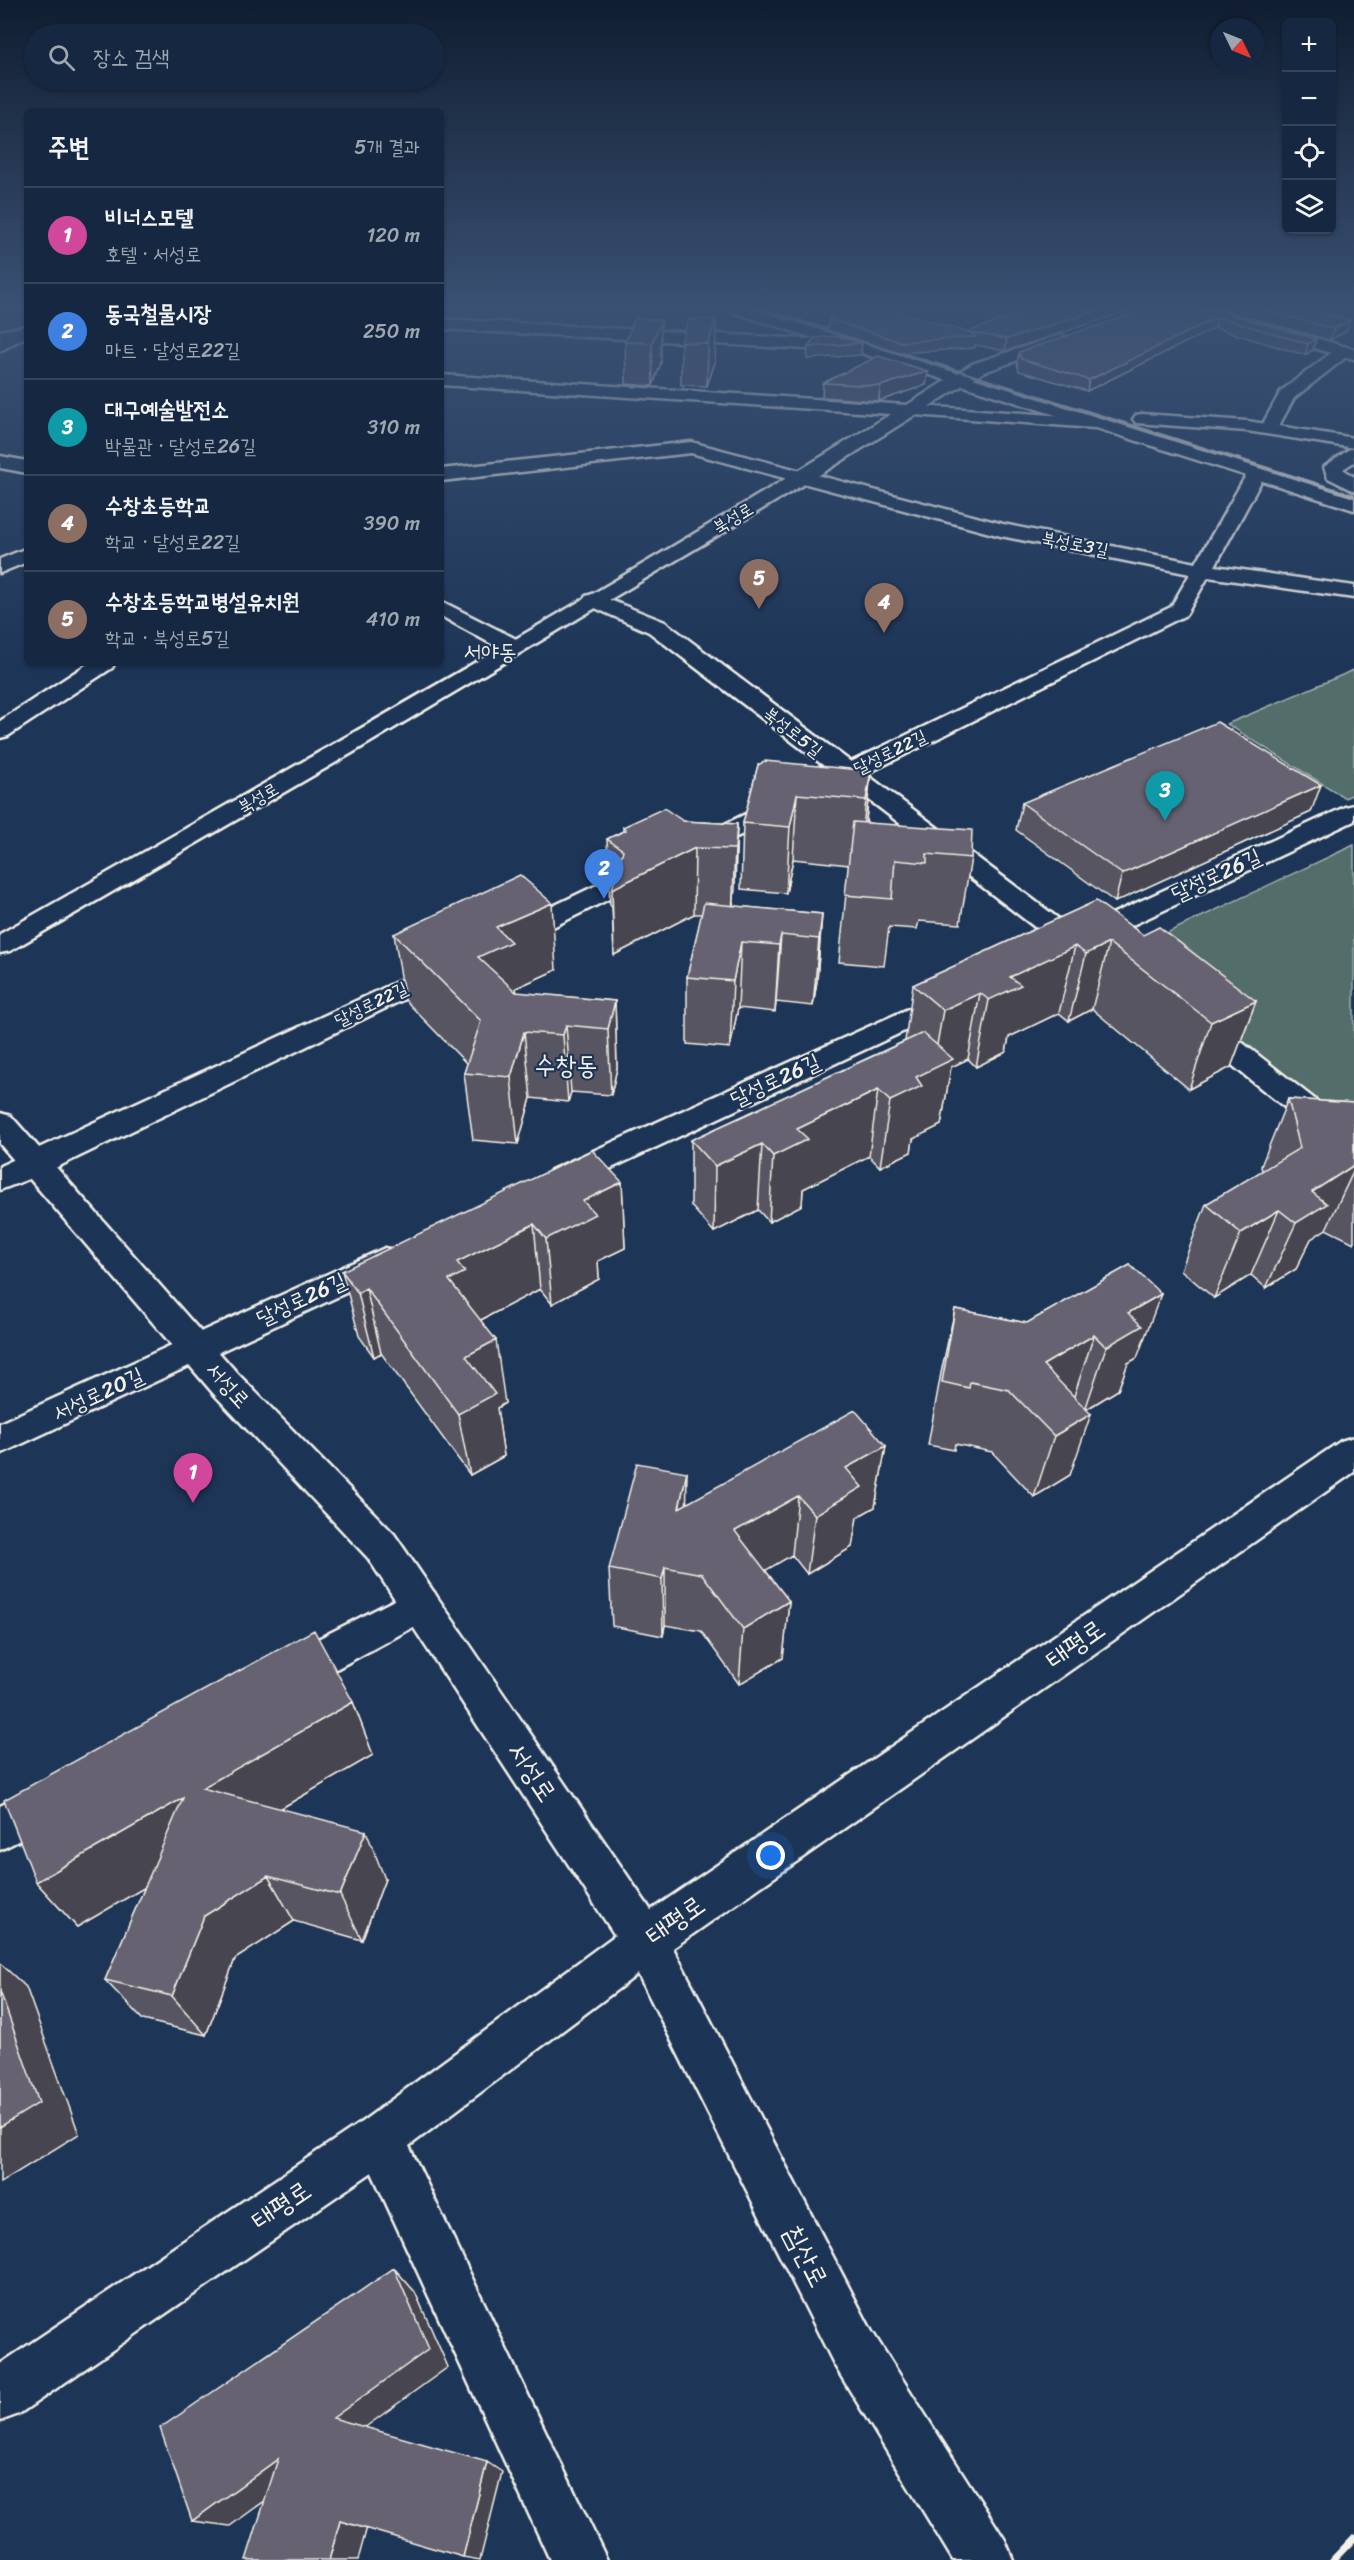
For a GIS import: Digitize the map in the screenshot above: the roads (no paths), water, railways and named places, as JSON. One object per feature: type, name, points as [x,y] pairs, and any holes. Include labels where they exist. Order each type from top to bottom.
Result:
[{"type":"street","name":"북성로","points":[[0,945],[344,748],[800,478],[878,429]]},
{"type":"street","points":[[1115,429],[1354,504]]},
{"type":"street","points":[[1175,429],[1354,486]]},
{"type":"street","points":[[1272,429],[1354,443]]},
{"type":"street","name":"북성로3길","points":[[444,475],[691,447],[1001,530],[1201,570],[1354,592]]},
{"type":"street","points":[[1354,454],[1333,467],[1335,474],[1354,486]]},
{"type":"street","points":[[0,462],[24,466]]},
{"type":"street","name":"달성로22길","points":[[36,1164],[477,953],[1179,611],[1256,474]]},
{"type":"street","points":[[0,567],[24,555]]},
{"type":"street","name":"북성로5길","points":[[593,600],[657,627],[846,773],[1079,939],[1114,957]]},
{"type":"street","points":[[444,609],[514,647]]},
{"type":"street","points":[[0,731],[99,666]]},
{"type":"street","name":"달성로26길","points":[[1039,957],[1353,814]]},
{"type":"street","name":"달성로26길","points":[[533,1192],[975,987]]},
{"type":"street","points":[[1179,1008],[1354,1146]]},
{"type":"street","name":"서성로","points":[[0,1124],[225,1383],[381,1546],[645,1941]]},
{"type":"street","points":[[0,1179],[36,1164]]},
{"type":"street","name":"달성로26길","points":[[196,1348],[414,1247]]},
{"type":"street","name":"서성로20길","points":[[0,1439],[196,1348]]},
{"type":"street","name":"태평로","points":[[0,2395],[380,2138],[645,1941],[1354,1452]]},
{"type":"street","points":[[252,1694],[420,1604]]},
{"type":"street","points":[[0,1829],[84,1784]]},
{"type":"street","name":"침산로","points":[[645,1941],[853,2348],[985,2560]]},
{"type":"street","points":[[380,2138],[579,2560]]},
{"type":"railway","points":[[1146,429],[1354,495]]},
{"type":"railway","points":[[1333,2560],[1354,2538]]},
{"type":"place","name":"수창초등학교병설유치원","points":[[759,609]]},
{"type":"place","name":"수창초등학교","points":[[884,633]]},
{"type":"place","name":"대구예술발전소","points":[[1165,821]]},
{"type":"place","name":"동국철물시장","points":[[604,899]]},
{"type":"place","name":"비너스모텔","points":[[193,1503]]},
{"type":"district","name":"서야동","points":[[490,651]]},
{"type":"district","name":"수창동","points":[[566,1065]]}]
